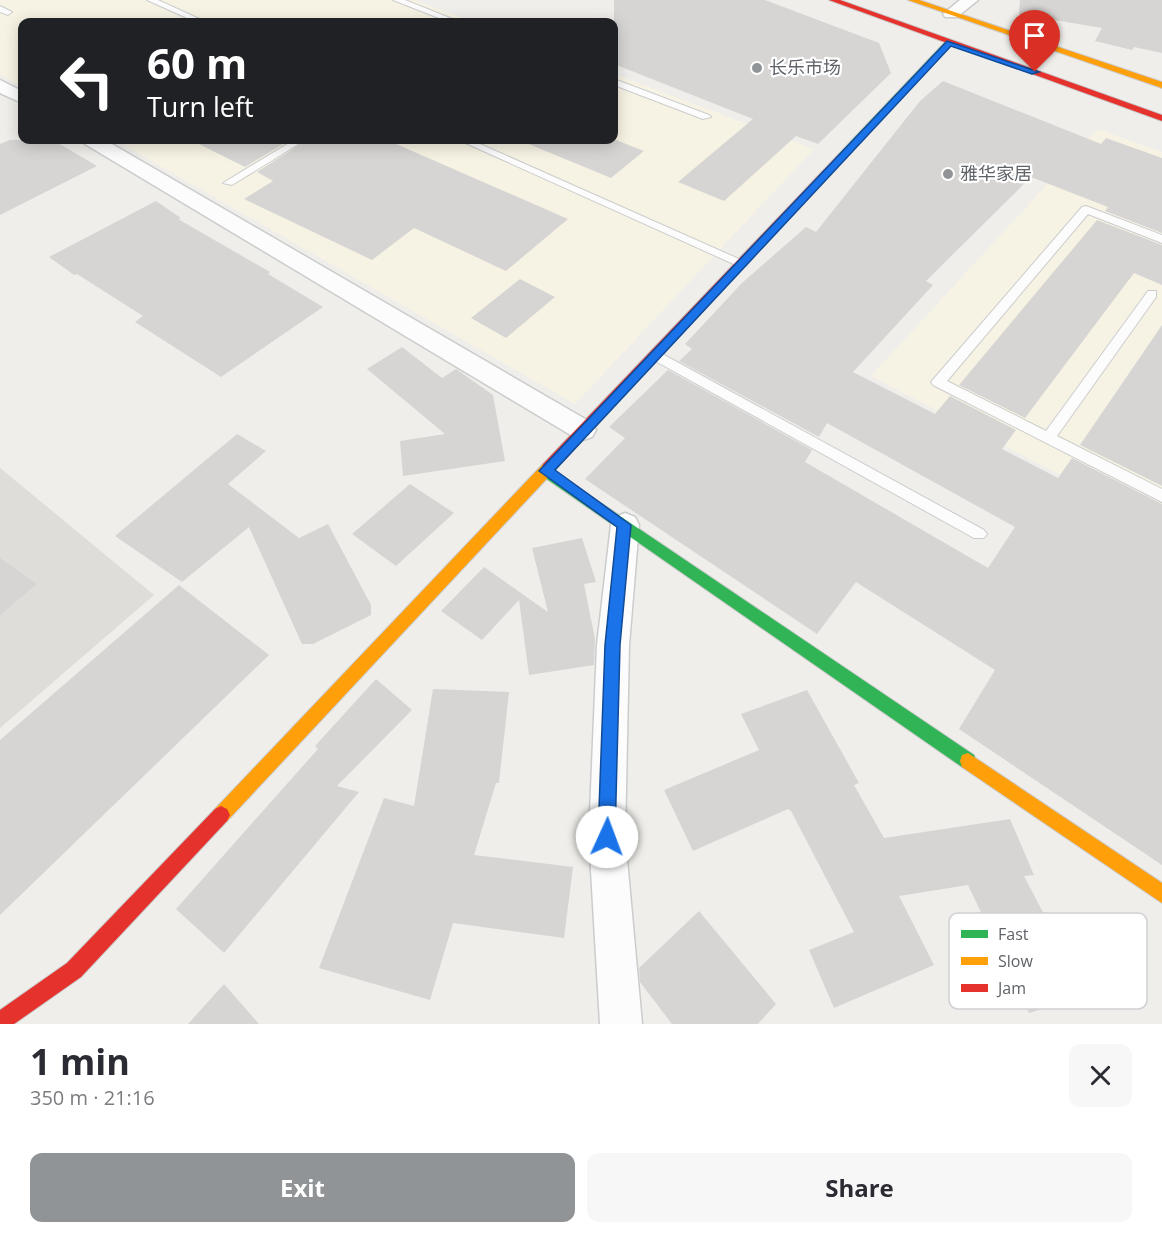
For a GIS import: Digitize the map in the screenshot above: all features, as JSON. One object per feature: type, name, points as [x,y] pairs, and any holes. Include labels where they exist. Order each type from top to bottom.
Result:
[{"type":"street","points":[[833,0],[1162,118]]},
{"type":"street","points":[[912,0],[1162,85]]},
{"type":"street","points":[[951,14],[970,0]]},
{"type":"street","points":[[0,1022],[74,970],[950,42]]},
{"type":"street","points":[[0,85],[18,96]]},
{"type":"street","points":[[99,144],[584,430]]},
{"type":"street","points":[[546,471],[1162,894]]},
{"type":"street","points":[[621,1024],[607,837],[613,645],[624,525]]},
{"type":"lane","points":[[151,0],[193,18]]},
{"type":"lane","points":[[397,0],[445,18]]},
{"type":"lane","points":[[618,84],[706,117]]},
{"type":"lane","points":[[228,183],[293,144]]},
{"type":"lane","points":[[473,144],[742,263]]},
{"type":"lane","points":[[1162,239],[1086,209],[938,382],[1162,496]]},
{"type":"lane","points":[[1048,438],[1152,294]]},
{"type":"lane","points":[[655,355],[979,534]]},
{"type":"shaded area","points":[[0,0],[414,0],[463,18],[18,18],[18,85],[0,74]]},
{"type":"shaded area","points":[[618,76],[814,149],[575,404],[122,144],[618,144]]},
{"type":"shaded area","points":[[1098,129],[1162,152],[1162,528],[871,376]]},
{"type":"shaded area","points":[[0,468],[154,595],[0,728]]},
{"type":"building","name":"长乐市场","points":[[614,0],[765,0],[879,43],[891,73],[818,144],[796,136],[724,201],[678,182],[753,119],[618,66],[618,18],[614,18]]},
{"type":"building","points":[[1020,0],[1162,0],[1162,53],[1134,47],[1132,50],[1095,41],[1102,28],[1019,14]]},
{"type":"building","points":[[943,81],[1101,144],[1106,138],[1162,158],[1162,233],[1105,211],[1108,207],[1031,177],[926,281],[933,285],[853,372],[935,414],[950,396],[1016,430],[1002,449],[1058,478],[1072,458],[1162,504],[1162,865],[959,729],[995,670],[856,582],[817,634],[585,479],[625,438],[609,427],[668,370],[812,450],[805,462],[988,568],[1015,527],[827,423],[819,437],[679,361],[692,349],[685,344],[742,283],[806,227],[816,232],[920,101]]},
{"type":"building","points":[[18,140],[18,144],[60,144],[97,166],[0,215],[0,144]]},
{"type":"building","points":[[618,141],[644,151],[611,178],[529,144],[618,144]]},
{"type":"building","points":[[199,144],[283,144],[245,167]]},
{"type":"building","points":[[301,144],[396,144],[568,219],[506,271],[414,228],[372,260],[244,199],[273,181],[257,172]]},
{"type":"building","points":[[156,201],[181,218],[178,219],[270,272],[268,274],[323,307],[221,377],[135,322],[143,316],[77,274],[74,275],[49,257]]},
{"type":"building","points":[[1097,220],[1162,245],[1162,285],[1134,273],[1025,418],[959,385]]},
{"type":"building","points":[[520,279],[555,297],[506,338],[471,318]]},
{"type":"building","points":[[1162,325],[1162,486],[1080,445]]},
{"type":"building","points":[[402,347],[442,378],[456,369],[493,395],[505,461],[403,476],[400,441],[445,434],[367,369]]},
{"type":"building","points":[[237,434],[266,451],[228,484],[299,538],[328,524],[371,605],[371,615],[313,644],[302,644],[249,527],[182,582],[115,536]]},
{"type":"building","points":[[410,484],[454,513],[396,566],[352,534]]},
{"type":"building","points":[[582,538],[596,582],[584,584],[595,639],[594,665],[529,675],[519,600],[482,640],[441,611],[484,567],[548,612],[532,548]]},
{"type":"building","points":[[0,558],[37,584],[0,615]]},
{"type":"building","points":[[179,585],[269,655],[0,915],[0,740]]},
{"type":"building","points":[[376,679],[412,710],[337,786],[359,792],[224,953],[176,909],[318,749],[315,746]]},
{"type":"building","points":[[433,689],[509,692],[499,783],[496,783],[474,855],[573,867],[564,938],[453,923],[430,1000],[319,968],[384,798],[414,806]]},
{"type":"building","points":[[807,690],[859,783],[854,785],[884,838],[1010,819],[1034,875],[1024,876],[1043,913],[981,913],[968,885],[899,896],[934,965],[834,1008],[809,950],[854,932],[791,811],[788,809],[693,851],[664,790],[759,750],[741,714]]},
{"type":"building","points":[[699,911],[776,1004],[758,1024],[672,1024],[640,982],[639,968]]},
{"type":"building","points":[[224,984],[259,1024],[188,1024]]},
{"type":"building","points":[[1027,1009],[1042,1009],[1029,1013]]},
{"type":"traffic: fast","points":[[841,157],[950,42]]},
{"type":"traffic: fast","points":[[546,471],[968,761]]},
{"type":"traffic: slow","points":[[912,0],[1162,85]]},
{"type":"traffic: slow","points":[[221,815],[548,468]]},
{"type":"traffic: slow","points":[[968,761],[1162,894]]},
{"type":"traffic: jam","points":[[833,0],[1162,118]]},
{"type":"traffic: jam","points":[[548,468],[841,157]]},
{"type":"traffic: jam","points":[[0,1022],[74,970],[221,815]]},
{"type":"place","name":"长乐市场","points":[[757,68]]},
{"type":"place","name":"雅华家居","points":[[948,174]]},
{"type":"route","points":[[607,837],[613,645],[624,525],[546,471],[950,42],[1035,72]]}]
